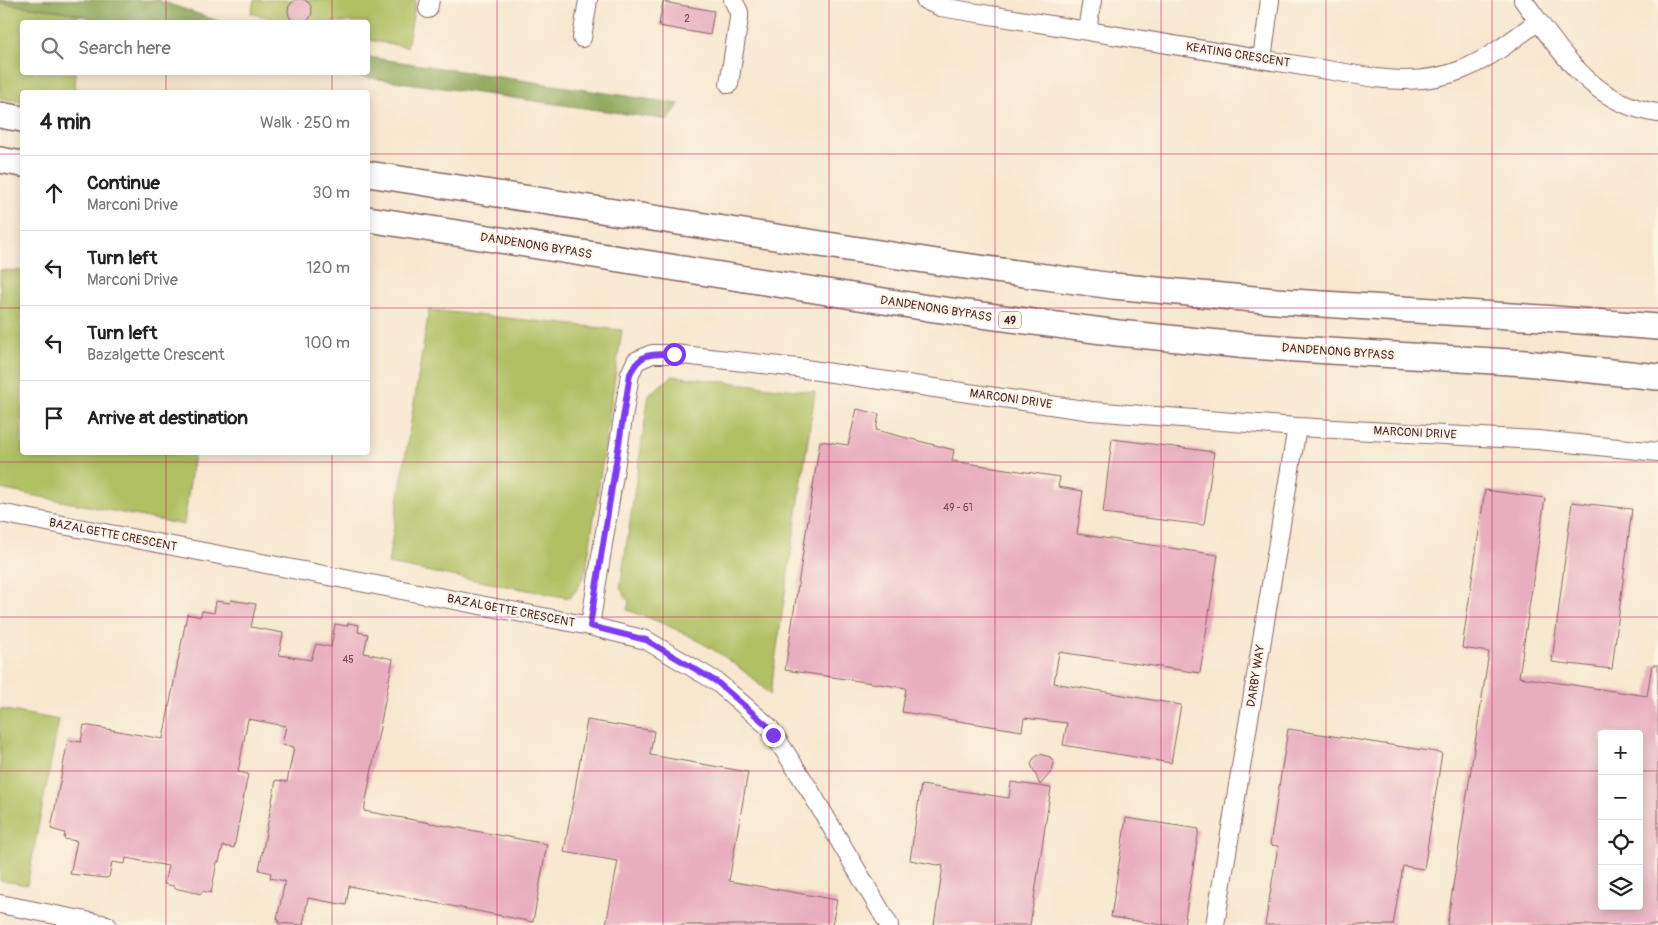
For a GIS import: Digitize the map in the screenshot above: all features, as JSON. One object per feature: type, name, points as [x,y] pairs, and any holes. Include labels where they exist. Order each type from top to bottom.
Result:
[{"type":"highway","points":[[0,115],[20,119]]},
{"type":"highway","points":[[0,160],[20,164]]},
{"type":"highway","points":[[370,174],[950,264],[1094,283],[1276,301],[1658,327]]},
{"type":"highway","name":"DANDENONG BYPASS","points":[[370,219],[928,308],[1099,331],[1258,347],[1526,363],[1658,376]]},
{"type":"street","points":[[582,38],[588,0]]},
{"type":"street","points":[[729,84],[740,18],[734,0]]},
{"type":"street","name":"KEATING CRESCENT","points":[[925,0],[941,7],[1395,80],[1434,79],[1452,74],[1488,58],[1538,21]]},
{"type":"street","points":[[1087,30],[1092,0]]},
{"type":"street","points":[[1262,59],[1270,0]]},
{"type":"street","points":[[1523,0],[1573,66],[1587,81],[1607,96],[1628,106],[1658,114]]},
{"type":"street","name":"MARCONI DRIVE","points":[[590,626],[630,374],[636,361],[652,354],[674,354],[798,368],[1091,411],[1297,427],[1538,440],[1658,452]]},
{"type":"street","name":"DARBY WAY","points":[[1215,925],[1297,427]]},
{"type":"street","name":"BAZALGETTE CRESCENT","points":[[0,514],[590,626],[646,640],[717,682],[769,727],[809,789],[889,925]]},
{"type":"street","points":[[0,904],[107,925]]},
{"type":"green space","points":[[0,0],[78,0],[77,20],[20,20],[20,75],[76,75],[75,90],[20,90],[20,102],[0,98]]},
{"type":"green space","points":[[0,0],[158,0],[215,20],[97,20],[67,12],[0,3]]},
{"type":"green space","points":[[254,0],[416,0],[407,47],[370,40],[370,20],[278,20],[251,13]]},
{"type":"green space","points":[[370,57],[679,104],[669,120],[350,75],[370,75]]},
{"type":"green space","points":[[0,270],[20,271],[20,455],[194,455],[184,525],[0,489]]},
{"type":"green space","points":[[429,310],[622,330],[586,571],[578,588],[570,598],[388,564]]},
{"type":"green space","points":[[673,376],[815,392],[770,695],[755,680],[704,644],[666,625],[627,610],[629,602],[620,588],[649,394]]},
{"type":"green space","points":[[0,709],[59,720],[27,885],[0,880]]},
{"type":"building","points":[[296,0],[304,0],[311,7],[311,15],[307,20],[293,20],[289,15],[289,7]]},
{"type":"building","points":[[663,2],[714,11],[710,35],[659,26]]},
{"type":"building","points":[[857,409],[879,414],[876,430],[954,450],[952,461],[1060,477],[1058,487],[1083,491],[1077,534],[1218,555],[1200,673],[1059,652],[1054,683],[1181,705],[1171,763],[1063,745],[1067,723],[1024,718],[1022,731],[902,712],[906,688],[785,670],[820,441],[848,445]]},
{"type":"building","points":[[1112,439],[1214,452],[1204,525],[1103,513]]},
{"type":"building","points":[[1485,490],[1545,498],[1519,677],[1647,696],[1652,665],[1658,665],[1658,925],[1447,925],[1489,652],[1462,648]]},
{"type":"building","points":[[1572,502],[1632,509],[1612,669],[1552,662]]},
{"type":"building","points":[[231,600],[256,604],[251,627],[283,633],[279,655],[311,660],[316,644],[331,647],[335,624],[347,626],[348,623],[359,625],[358,632],[368,634],[364,653],[393,659],[364,811],[547,844],[533,922],[349,886],[346,905],[308,898],[303,925],[278,923],[279,920],[277,919],[285,881],[270,878],[271,873],[259,870],[276,780],[287,782],[294,747],[282,745],[286,726],[248,719],[238,772],[248,774],[234,848],[223,846],[219,862],[217,862],[211,893],[202,891],[201,894],[164,884],[168,866],[126,858],[125,864],[112,862],[109,877],[106,878],[70,874],[77,841],[64,839],[65,833],[51,829],[68,740],[81,742],[84,725],[163,739],[187,614],[200,617],[202,611],[214,613],[216,601],[230,603]]},
{"type":"building","points":[[587,720],[654,731],[650,755],[748,772],[729,881],[837,900],[832,925],[606,925],[618,861],[564,852]]},
{"type":"building","points":[[1288,729],[1442,753],[1424,869],[1403,866],[1393,925],[1265,925],[1278,846],[1270,845]]},
{"type":"building","points":[[1040,754],[1050,757],[1054,763],[1052,771],[1040,785],[1031,764],[1034,758]]},
{"type":"building","points":[[1011,782],[1051,788],[1030,925],[934,925],[943,866],[910,860],[921,785],[1009,798]]},
{"type":"building","points":[[1126,818],[1199,829],[1184,925],[1162,925],[1111,917]]},
{"type":"route","points":[[674,354],[652,354],[636,361],[630,374],[590,626],[646,640],[717,682],[769,727],[773,735]]}]
